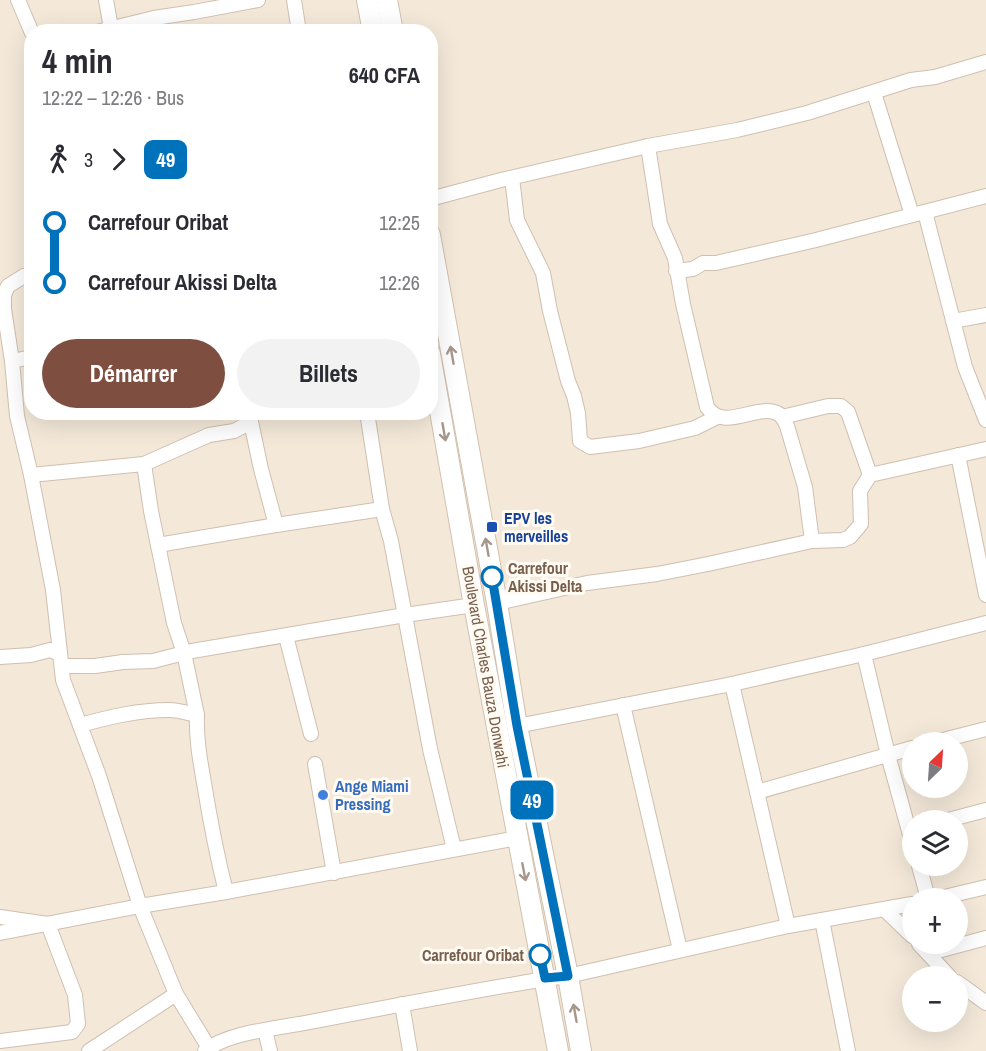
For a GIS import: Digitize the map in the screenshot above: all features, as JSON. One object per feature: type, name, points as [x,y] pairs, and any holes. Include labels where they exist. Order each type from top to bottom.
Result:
[{"type":"main road","points":[[367,0],[372,24]]},
{"type":"main road","points":[[387,0],[392,24]]},
{"type":"main road","name":"Boulevard Charles Bauza Donwahi","points":[[438,279],[517,726],[581,1051]]},
{"type":"main road","name":"Boulevard Charles Bauza Donwahi","points":[[438,400],[474,605],[558,1051]]},
{"type":"street","points":[[18,0],[28,24]]},
{"type":"street","points":[[106,0],[110,24]]},
{"type":"street","points":[[128,24],[258,0]]},
{"type":"street","points":[[294,0],[298,24]]},
{"type":"street","points":[[438,197],[648,146],[737,130],[807,113],[911,80],[935,77],[986,62]]},
{"type":"street","points":[[874,93],[919,214],[965,367],[986,420]]},
{"type":"street","points":[[648,146],[660,224],[675,258],[707,407],[717,417],[726,418],[766,412],[777,413],[782,417],[788,426],[805,487],[812,542]]},
{"type":"street","points":[[512,178],[517,220],[543,273],[550,311],[578,413],[580,441],[590,447],[639,441],[695,428],[717,417]]},
{"type":"street","points":[[676,271],[693,269],[703,263],[716,263],[986,196]]},
{"type":"street","points":[[24,276],[8,286],[4,295],[4,309],[17,416],[53,590],[63,680],[99,776],[140,906],[176,994],[207,1049],[237,1036],[265,1030],[545,978],[568,976],[788,926],[902,906]]},
{"type":"street","points":[[953,321],[986,315]]},
{"type":"street","points":[[12,361],[24,359]]},
{"type":"street","points":[[782,417],[828,406],[841,406],[848,412],[870,475]]},
{"type":"street","points":[[31,475],[144,464],[209,435],[234,431],[247,420]]},
{"type":"street","points":[[252,420],[261,469],[276,525]]},
{"type":"street","points":[[368,420],[382,509],[391,541],[430,749],[454,849]]},
{"type":"street","points":[[497,603],[587,583],[657,574],[812,542],[843,540],[850,537],[861,524],[860,491],[870,475],[986,449]]},
{"type":"street","points":[[958,455],[986,595]]},
{"type":"street","points":[[144,464],[151,511],[174,622],[184,652],[197,715],[196,732],[203,778],[226,892]]},
{"type":"street","points":[[158,545],[382,509]]},
{"type":"street","points":[[0,657],[31,655],[50,650],[61,660],[96,666],[153,661],[184,652],[474,605]]},
{"type":"street","points":[[517,726],[732,684],[864,654],[986,622]]},
{"type":"street","points":[[286,636],[311,735]]},
{"type":"street","points":[[864,654],[888,755],[904,810]]},
{"type":"street","points":[[732,684],[788,926]]},
{"type":"street","points":[[623,705],[680,950]]},
{"type":"street","points":[[80,725],[117,715],[143,712],[171,710],[197,715]]},
{"type":"street","points":[[968,734],[986,729]]},
{"type":"street","points":[[757,792],[902,751]]},
{"type":"street","points":[[315,764],[334,873]]},
{"type":"street","points":[[968,815],[986,810]]},
{"type":"street","points":[[0,933],[518,838]]},
{"type":"street","points":[[968,891],[986,887]]},
{"type":"street","points":[[884,909],[902,926]]},
{"type":"street","points":[[0,917],[48,924]]},
{"type":"street","points":[[822,920],[848,1051]]},
{"type":"street","points":[[0,1041],[72,1032],[78,1024],[75,994],[48,924]]},
{"type":"street","points":[[968,941],[986,938]]},
{"type":"street","points":[[930,954],[940,966]]},
{"type":"street","points":[[968,990],[986,1003]]},
{"type":"street","points":[[89,1051],[176,994]]},
{"type":"street","points":[[402,1004],[410,1051]]},
{"type":"street","points":[[265,1030],[270,1051]]},
{"type":"shaded area","points":[[0,0],[986,0],[986,1051],[0,1051]]},
{"type":"bus line","name":"49","points":[[492,577],[517,726],[568,976],[545,978],[540,955]]},
{"type":"place","name":"EPV les merveilles","points":[[492,527]]},
{"type":"place","name":"Carrefour Akissi Delta","points":[[492,577]]},
{"type":"place","name":"Ange Miami Pressing","points":[[323,795]]},
{"type":"place","name":"Carrefour Oribat","points":[[540,955]]}]
